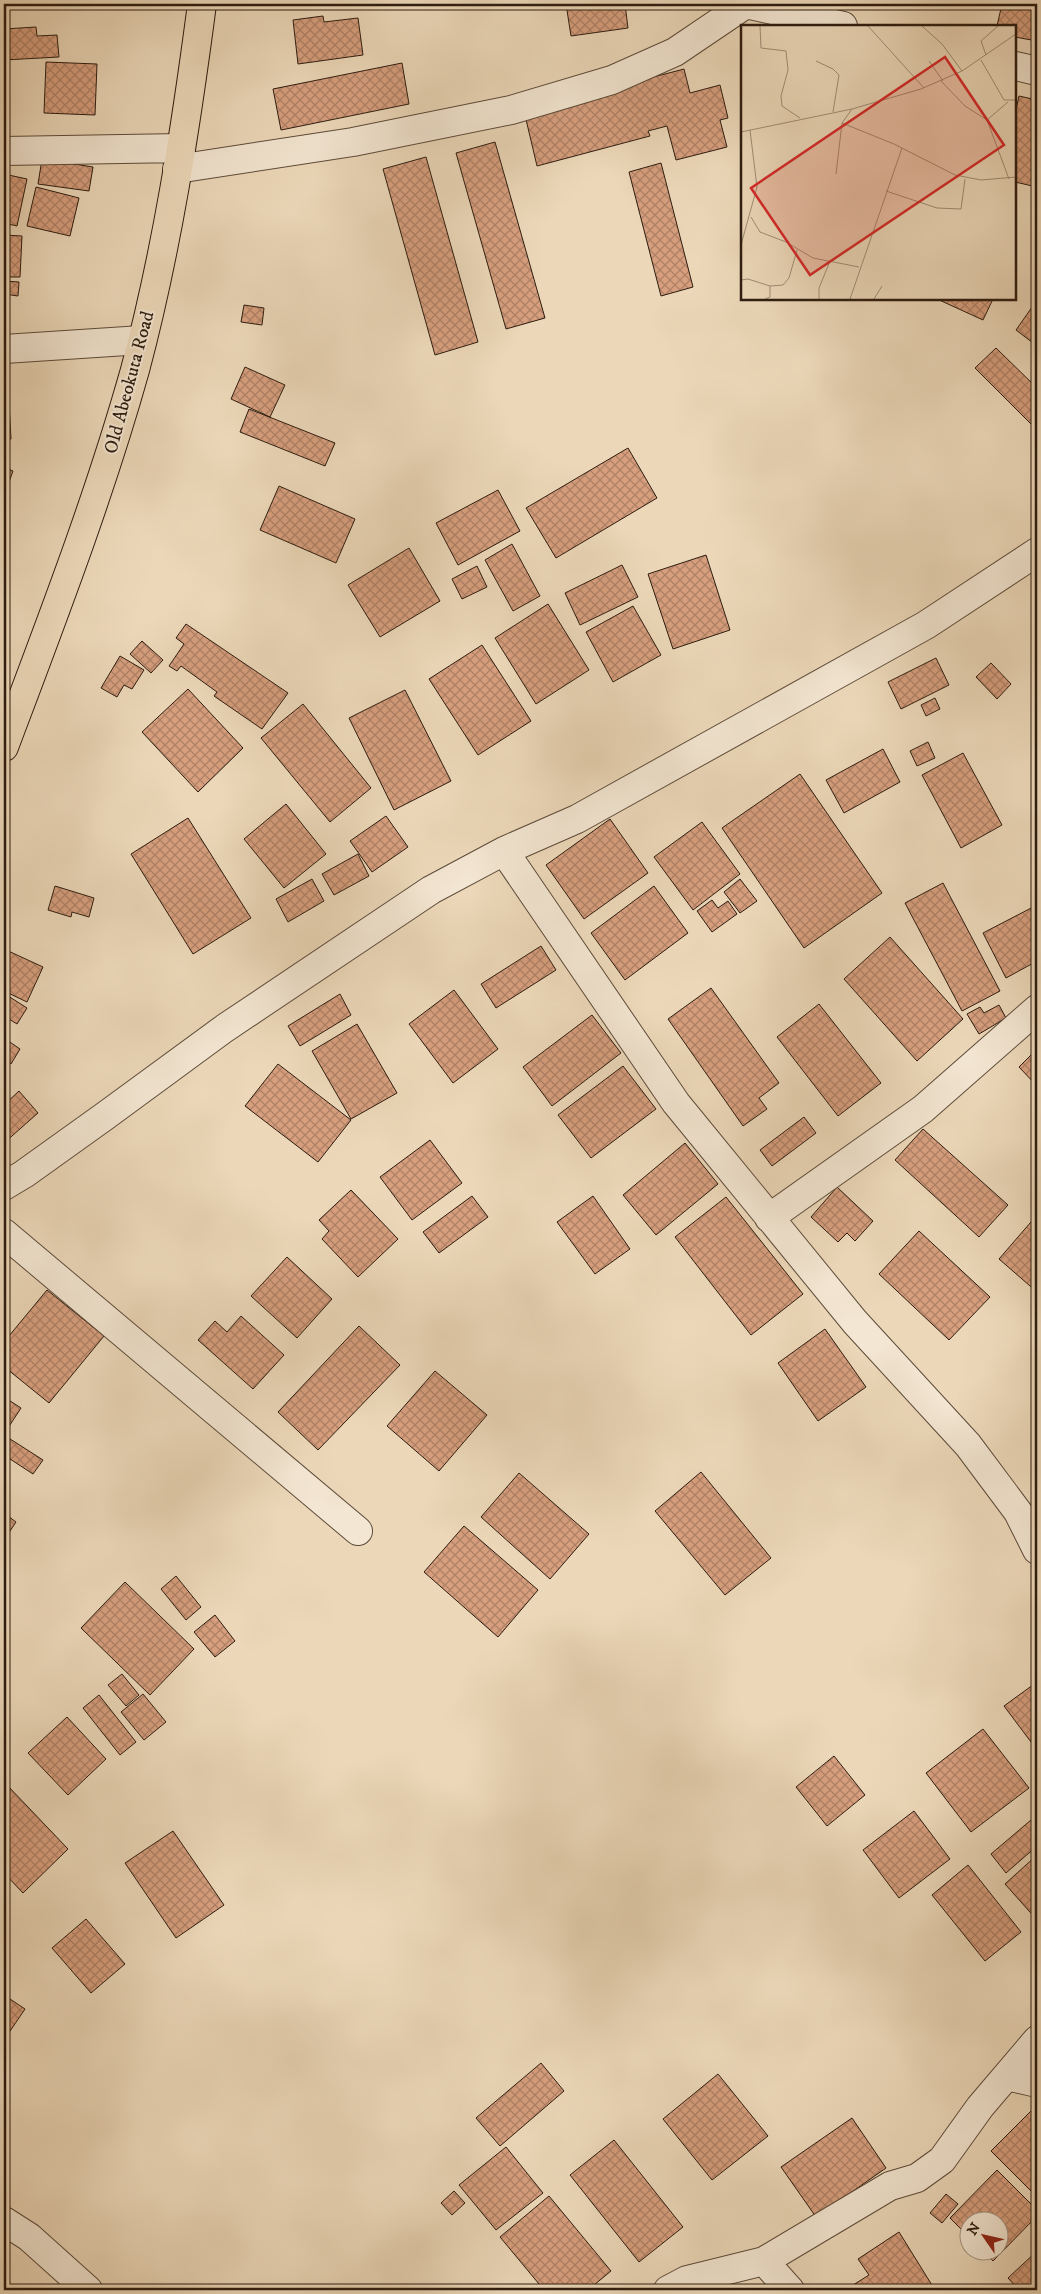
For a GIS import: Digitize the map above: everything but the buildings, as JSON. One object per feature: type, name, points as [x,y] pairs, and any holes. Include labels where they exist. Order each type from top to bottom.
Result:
[{"type":"highway","name":"Old Abeokuta Road","points":[[4,747],[86,528],[135,370],[164,242],[188,110],[202,4]]},
{"type":"street","points":[[4,151],[179,158],[353,142],[511,110],[612,80],[675,52],[746,4],[839,25]]},
{"type":"street","points":[[1016,66],[1037,71]]},
{"type":"street","points":[[4,349],[142,340]]},
{"type":"street","points":[[4,1186],[32,1168],[242,1017],[431,890],[504,851],[577,819],[926,626],[1037,552]]},
{"type":"street","points":[[504,851],[676,1103],[855,1322],[968,1445],[1018,1512],[1037,1550]]},
{"type":"street","points":[[769,1218],[923,1109],[1037,1009]]},
{"type":"street","points":[[4,1233],[358,1532]]},
{"type":"street","points":[[668,2290],[687,2280],[764,2261],[890,2186],[917,2178],[942,2160],[980,2107],[1006,2076],[1035,2054]]},
{"type":"street","points":[[1006,2076],[1037,2083]]},
{"type":"street","points":[[4,2221],[29,2237],[88,2290]]},
{"type":"street","points":[[764,2261],[790,2290]]}]
